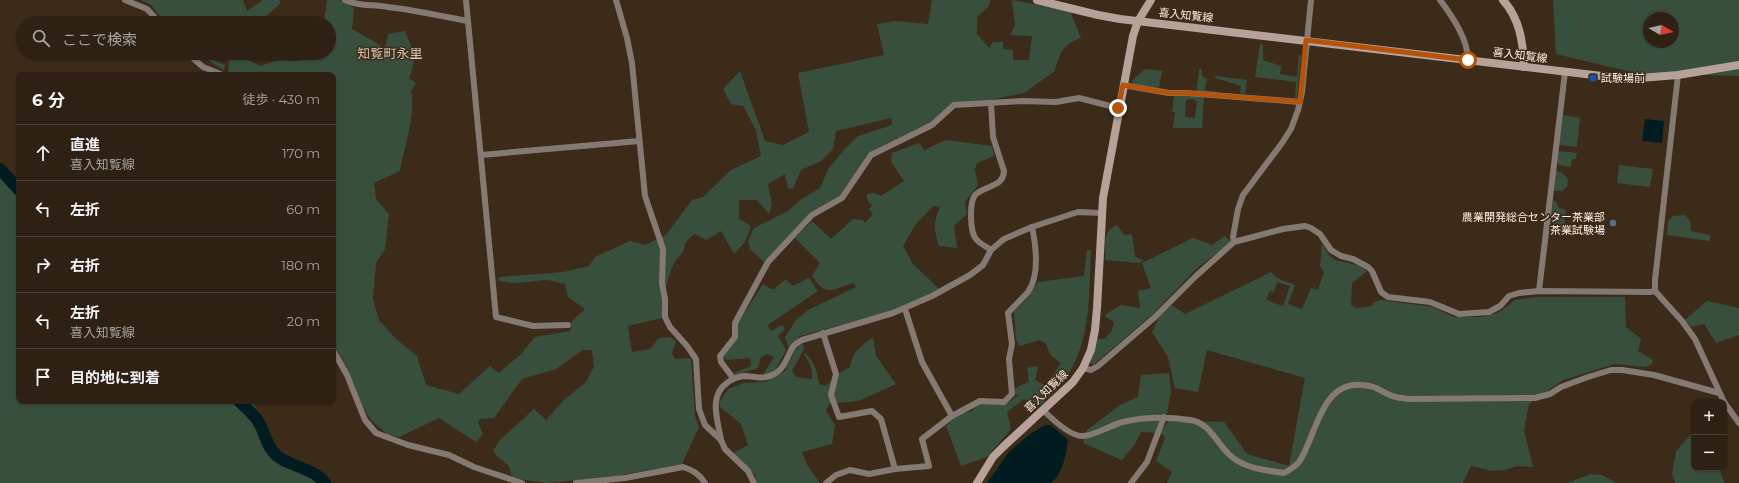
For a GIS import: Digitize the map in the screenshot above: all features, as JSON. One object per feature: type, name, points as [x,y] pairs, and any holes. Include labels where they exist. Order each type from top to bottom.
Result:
[{"type":"main road","points":[[1037,0],[1098,15],[1138,21],[1151,0]]},
{"type":"main road","points":[[1504,0],[1510,7],[1519,27],[1523,45],[1524,66]]},
{"type":"main road","name":"喜入知覧線","points":[[977,483],[993,458],[1073,382],[1083,368],[1090,350],[1095,330],[1101,213],[1118,108],[1133,36],[1138,21],[1627,79],[1678,75],[1739,65]]},
{"type":"street","points":[[126,0],[147,9],[154,16]]},
{"type":"street","points":[[345,0],[350,3],[369,6],[386,6],[467,20]]},
{"type":"street","points":[[466,0],[496,316],[533,326],[568,325]]},
{"type":"street","points":[[616,0],[627,38],[632,63],[645,196],[663,249],[662,283],[665,300],[665,317],[670,328],[687,346],[696,359],[699,409],[705,425],[720,440],[725,449],[748,471],[754,483]]},
{"type":"street","points":[[1234,242],[1233,237],[1238,209],[1243,196],[1291,129],[1300,102],[1311,0]]},
{"type":"street","points":[[1440,0],[1464,42],[1468,52],[1468,60]]},
{"type":"street","points":[[194,60],[203,67],[215,72]]},
{"type":"street","points":[[1539,291],[1564,72]]},
{"type":"street","points":[[1678,75],[1655,291],[1682,321],[1694,339],[1722,399]]},
{"type":"street","points":[[1123,85],[1169,93],[1187,93],[1300,102]]},
{"type":"street","points":[[733,378],[721,362],[720,356],[735,336],[735,323],[768,262],[812,215],[842,198],[871,155],[932,125],[954,105],[1022,101],[1056,102],[1079,98],[1118,108]]},
{"type":"street","points":[[991,103],[993,137],[1004,171],[1004,176],[1001,182],[976,194],[972,201],[970,213],[976,240],[991,250]]},
{"type":"street","points":[[481,155],[639,141]]},
{"type":"street","points":[[720,440],[715,405],[716,395],[722,386],[733,378],[743,376],[764,378],[778,372],[794,346],[802,340],[905,309],[970,275],[983,264],[991,250],[1004,240],[1032,227],[1078,212],[1101,213]]},
{"type":"street","points":[[1083,368],[1091,370],[1098,366],[1155,317],[1196,276],[1234,242],[1283,229],[1305,226],[1320,234],[1331,250],[1341,256],[1353,259],[1368,267],[1372,271],[1381,292],[1388,297],[1430,302],[1458,314],[1489,312],[1500,306],[1509,296],[1519,293],[1539,291],[1655,291]]},
{"type":"street","points":[[826,483],[836,475],[850,470],[869,474],[895,469],[929,466],[922,439],[952,416],[980,401],[1004,402],[1012,394],[1009,359],[1012,344],[1008,313],[1028,292],[1034,277],[1036,244],[1032,227]]},
{"type":"street","points":[[905,309],[922,362],[952,416]]},
{"type":"street","points":[[823,333],[836,374],[831,395],[839,418],[872,411],[881,419],[895,469]]},
{"type":"street","points":[[336,355],[348,375],[365,420],[376,433],[408,445],[449,455],[474,467],[522,483]]},
{"type":"street","points":[[1043,410],[1071,433],[1082,436],[1123,422],[1164,417],[1192,420],[1207,427],[1222,447],[1233,458],[1249,467],[1284,473],[1298,464],[1318,419],[1328,402],[1339,391],[1361,384],[1377,387],[1390,395],[1408,400],[1535,398],[1550,394],[1561,387],[1588,376],[1611,370],[1622,370],[1654,375],[1719,393]]},
{"type":"street","points":[[1727,406],[1739,423]]},
{"type":"street","points":[[1131,483],[1147,462],[1164,417]]},
{"type":"street","points":[[576,483],[625,478],[683,467],[692,470],[700,476],[705,483]]},
{"type":"green space","points":[[141,0],[243,0],[247,11],[263,0],[279,0],[281,3],[266,16],[160,16],[151,5]]},
{"type":"green space","points":[[327,0],[340,0],[354,8],[352,29],[385,48],[388,34],[405,31],[412,49],[414,59],[409,78],[416,83],[411,91],[411,121],[400,171],[374,183],[376,199],[389,214],[385,249],[376,263],[373,299],[379,320],[395,338],[417,356],[426,385],[459,394],[490,366],[499,373],[522,353],[535,337],[570,331],[572,321],[585,309],[568,297],[565,284],[551,280],[510,283],[498,280],[499,277],[564,272],[589,266],[595,257],[630,241],[645,245],[666,235],[692,200],[703,197],[731,170],[761,156],[756,130],[743,106],[731,104],[723,89],[740,71],[765,141],[783,145],[809,132],[798,73],[884,55],[877,24],[895,21],[928,24],[932,0],[990,0],[989,6],[977,17],[977,34],[989,48],[993,42],[1003,42],[1003,49],[1013,50],[1013,60],[1029,60],[1032,36],[1010,35],[1015,26],[1012,0],[1070,11],[1081,38],[1066,46],[1060,55],[1055,71],[1024,93],[989,100],[954,103],[930,123],[882,146],[867,155],[840,196],[811,213],[764,262],[750,249],[748,241],[754,228],[788,211],[800,200],[820,188],[829,168],[858,136],[892,125],[891,118],[836,131],[833,149],[821,161],[801,170],[793,188],[788,189],[785,174],[768,184],[772,205],[769,214],[757,200],[739,200],[739,219],[751,226],[745,242],[734,254],[721,231],[707,240],[694,234],[685,243],[685,246],[673,265],[668,278],[662,318],[628,326],[632,352],[650,349],[659,338],[670,337],[676,341],[672,353],[675,359],[691,358],[695,416],[699,427],[682,464],[616,476],[547,483],[512,478],[509,466],[493,451],[500,440],[534,409],[546,420],[564,400],[586,382],[594,367],[592,350],[583,350],[556,369],[522,379],[494,418],[480,419],[478,423],[483,434],[476,442],[439,418],[399,437],[387,434],[371,420],[363,406],[348,370],[336,348],[336,72],[228,72],[229,61],[226,60],[249,60],[260,66],[279,60],[336,60],[336,16],[325,16]]},
{"type":"green space","points":[[1553,0],[1739,0],[1739,76],[1636,73],[1556,54]]},
{"type":"green space","points":[[1260,44],[1263,45],[1263,60],[1281,66],[1280,74],[1297,77],[1299,55],[1301,55],[1297,98],[1295,98],[1296,82],[1255,77]]},
{"type":"green space","points":[[208,60],[214,60],[225,65],[224,70]]},
{"type":"green space","points":[[1145,69],[1162,71],[1159,88],[1133,84],[1132,81]]},
{"type":"green space","points":[[1199,69],[1202,69],[1202,76],[1207,79],[1205,90],[1221,93],[1204,97],[1202,128],[1173,128],[1175,112],[1172,112],[1174,95],[1196,96]],"holes":[[[1192,99],[1197,101],[1195,118],[1185,117],[1186,100]]]},
{"type":"green space","points":[[1215,76],[1247,80],[1245,94],[1240,93],[1241,86],[1215,78]]},
{"type":"green space","points":[[1563,115],[1580,118],[1577,147],[1559,145]]},
{"type":"green space","points":[[946,140],[992,146],[994,156],[977,163],[975,170],[978,185],[965,202],[967,214],[954,226],[957,248],[939,246],[935,226],[936,217],[940,207],[933,206],[915,225],[903,246],[913,264],[939,289],[902,308],[800,336],[789,349],[785,337],[796,320],[808,310],[856,287],[853,283],[830,290],[821,287],[812,276],[820,263],[795,238],[812,221],[831,239],[853,219],[862,220],[865,223],[873,214],[869,209],[872,205],[867,200],[867,194],[874,193],[881,196],[904,181],[891,162],[892,153],[919,143],[924,150]]},
{"type":"green space","points":[[1559,151],[1577,153],[1576,159],[1572,159],[1571,167],[1559,165],[1557,154]]},
{"type":"green space","points":[[1619,165],[1653,169],[1650,187],[1617,183]]},
{"type":"green space","points":[[1556,171],[1561,172],[1568,179],[1567,187],[1562,191],[1554,191]]},
{"type":"green space","points":[[0,177],[16,194],[16,404],[254,404],[272,442],[276,460],[280,466],[317,477],[321,483],[0,483]]},
{"type":"green space","points":[[1553,201],[1556,201],[1559,208],[1566,210],[1564,226],[1550,223]]},
{"type":"green space","points":[[1685,215],[1690,221],[1691,231],[1710,235],[1710,241],[1667,235],[1668,221],[1673,216]]},
{"type":"green space","points":[[1117,225],[1124,235],[1132,234],[1135,257],[1143,260],[1140,263],[1105,260],[1106,235]]},
{"type":"green space","points":[[1225,236],[1231,242],[1196,269],[1154,313],[1093,365],[1090,363],[1098,339],[1104,339],[1112,331],[1114,322],[1105,317],[1106,314],[1121,305],[1140,308],[1138,291],[1151,288],[1142,263],[1193,238],[1212,245]]},
{"type":"green space","points":[[1322,243],[1329,255],[1335,260],[1357,265],[1367,271],[1352,283],[1351,305],[1356,308],[1372,306],[1373,303],[1380,300],[1433,307],[1454,317],[1481,317],[1498,313],[1515,300],[1536,297],[1625,297],[1626,327],[1641,339],[1638,351],[1653,360],[1651,365],[1645,367],[1615,364],[1563,380],[1529,404],[1524,430],[1533,467],[1517,466],[1505,470],[1492,471],[1471,466],[1463,483],[1167,483],[1172,472],[1156,461],[1165,438],[1161,433],[1169,420],[1224,422],[1247,454],[1289,466],[1305,378],[1207,350],[1198,392],[1175,388],[1168,357],[1152,332],[1159,317],[1172,305],[1185,314],[1271,272],[1277,278],[1295,285],[1288,304],[1302,309],[1311,288],[1318,290],[1324,272],[1320,266]],"holes":[[[1277,282],[1290,286],[1283,306],[1266,300],[1270,291],[1274,292]]]},
{"type":"green space","points":[[1087,250],[1091,250],[1087,321],[1080,349],[1072,368],[1060,385],[1041,405],[1034,405],[1024,399],[1007,412],[1011,429],[987,457],[961,466],[946,426],[959,414],[972,411],[979,403],[1004,405],[1019,395],[1014,394],[1015,389],[1029,382],[1027,368],[1038,366],[1035,380],[1046,386],[1061,363],[1051,356],[1046,344],[1040,340],[1019,346],[1016,340],[1014,311],[1027,299],[1038,282],[1084,276]]},
{"type":"green space","points":[[809,278],[818,291],[768,325],[771,331],[782,325],[785,329],[778,336],[786,350],[776,369],[762,376],[774,357],[767,354],[761,357],[758,368],[735,375],[734,373],[751,366],[750,358],[726,360],[723,356],[738,323],[763,284],[773,290],[786,279],[793,286]]},
{"type":"green space","points":[[1707,301],[1739,308],[1739,335],[1716,343],[1704,324],[1691,327],[1685,320]]},
{"type":"green space","points":[[873,337],[876,356],[896,384],[858,401],[829,404],[826,411],[835,425],[832,444],[802,452],[807,465],[820,483],[757,483],[755,475],[733,453],[748,445],[741,424],[719,406],[720,401],[728,389],[744,383],[765,382],[785,371],[796,349],[803,343],[804,349],[792,371],[796,377],[812,379],[811,369],[808,360],[804,355],[805,353],[815,367],[819,384],[826,386],[841,372],[850,367],[855,353]]},
{"type":"green space","points":[[1169,373],[1171,391],[1167,414],[1161,415],[1155,433],[1141,432],[1135,444],[1122,460],[1083,443],[1087,430],[1120,405],[1138,397],[1141,375]]},
{"type":"green space","points":[[1691,434],[1691,471],[1720,471],[1724,483],[1675,483],[1672,474],[1676,451]]},
{"type":"green space","points":[[1591,474],[1602,475],[1616,483],[1567,483]]},
{"type":"water","points":[[1645,119],[1664,121],[1662,143],[1642,141]]},
{"type":"water","points":[[1045,425],[1051,425],[1068,440],[1061,469],[1051,483],[987,483],[1009,452],[1030,434]]},
{"type":"waterway","points":[[0,169],[16,187]]},
{"type":"waterway","points":[[242,404],[256,418],[270,448],[277,456],[315,474],[325,483]]},
{"type":"place","name":"試験場前","points":[[1593,78]]},
{"type":"place","name":"農業開発総合センター茶業部 茶業試験場","points":[[1613,223]]},
{"type":"district","name":"知覧町永里","points":[[390,53]]},
{"type":"route","points":[[1118,108],[1123,85],[1169,93],[1278,99],[1300,102],[1306,40],[1468,60]]}]
